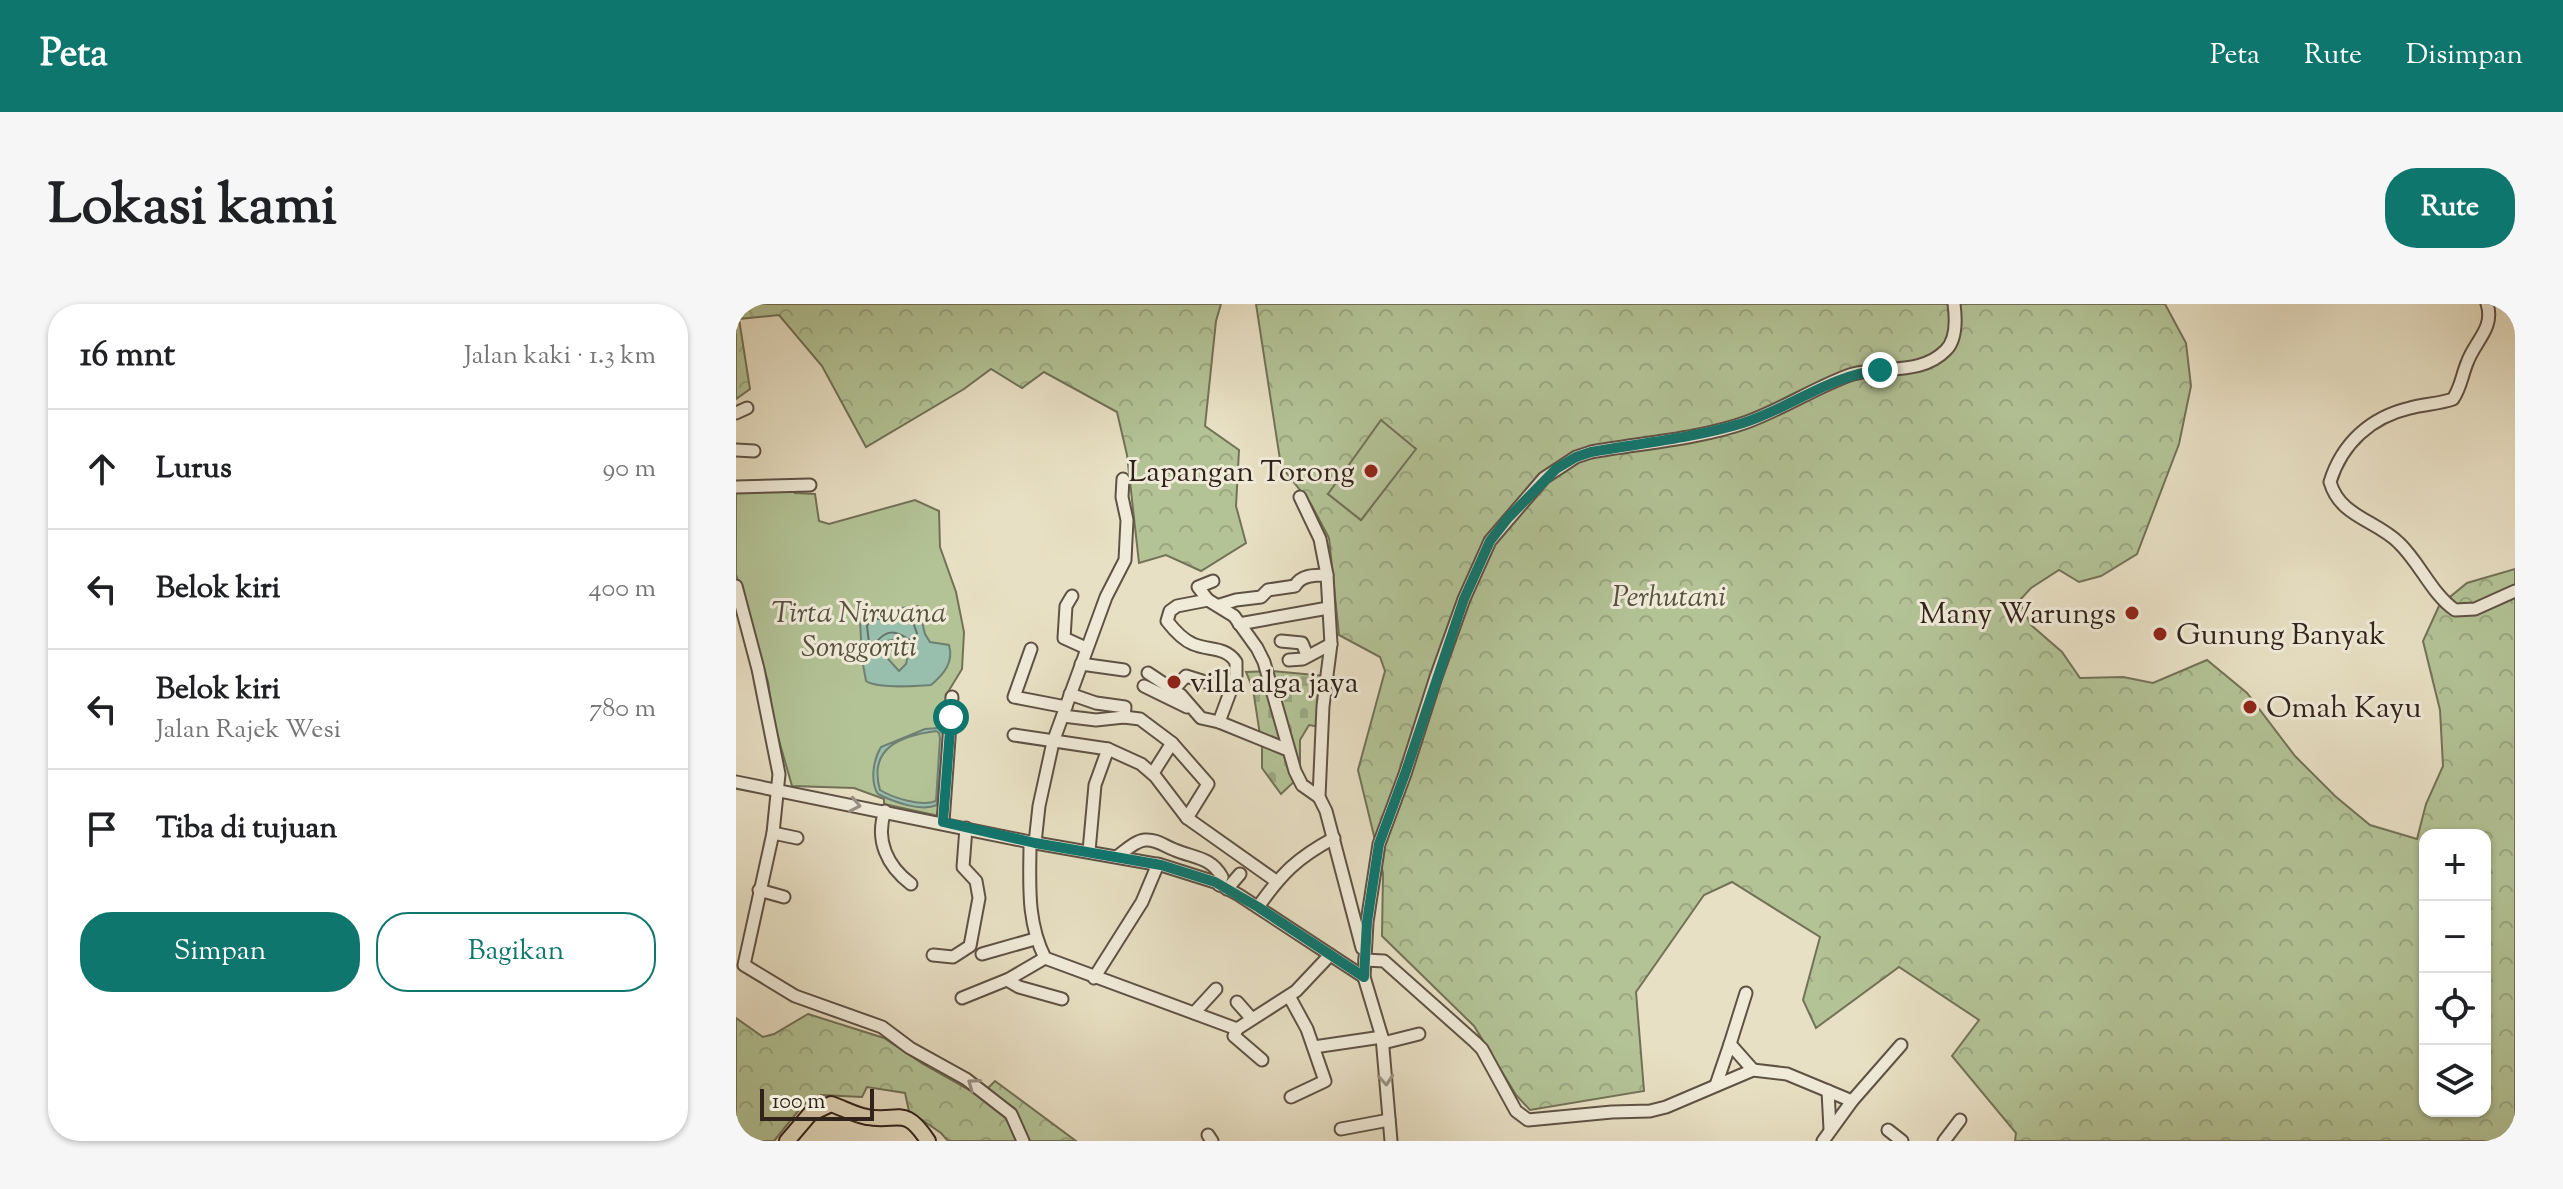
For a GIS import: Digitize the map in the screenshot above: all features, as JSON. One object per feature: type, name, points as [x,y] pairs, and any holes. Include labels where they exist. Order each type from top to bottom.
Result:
[{"type":"main road","points":[[787,1141],[810,1114],[831,1104],[869,1118],[900,1115],[919,1128],[928,1141]]},
{"type":"street","points":[[1391,1141],[1382,1040],[1364,977],[1368,909],[1379,844],[1464,599],[1490,541],[1544,478],[1576,457],[1735,425],[1848,375],[1926,364],[1952,342],[1956,322],[1954,304]]},
{"type":"street","points":[[2487,304],[2490,317],[2487,326],[2466,363],[2453,399],[2402,410],[2368,425],[2347,449],[2330,482],[2340,502],[2353,514],[2396,539],[2439,597],[2455,610],[2475,609],[2515,591]]},
{"type":"street","points":[[736,450],[754,451]]},
{"type":"street","points":[[1123,479],[1122,497],[1127,520],[1125,560],[1106,597],[1053,742],[1032,842],[1030,918],[1035,939],[1045,958],[1237,1029]]},
{"type":"street","points":[[736,487],[810,485]]},
{"type":"street","points":[[1300,497],[1320,539],[1327,575],[1331,644],[1323,706],[1319,797]]},
{"type":"street","points":[[1220,605],[1261,597],[1268,590],[1292,587],[1306,577],[1327,575]]},
{"type":"street","points":[[1213,581],[1198,587],[1208,600],[1234,616],[1264,662],[1288,750],[1302,785],[1319,797],[1326,811],[1365,958]]},
{"type":"street","points":[[736,586],[779,767],[773,833],[740,961],[795,996],[882,1027],[910,1048],[966,1079],[1011,1114],[1023,1141]]},
{"type":"street","points":[[1072,596],[1066,606],[1064,636],[1066,640],[1086,648]]},
{"type":"street","points":[[1208,600],[1177,606],[1170,611],[1167,621],[1191,643],[1224,651],[1232,657],[1241,680],[1219,722]]},
{"type":"street","points":[[1239,624],[1328,608]]},
{"type":"street","points":[[736,633],[749,635]]},
{"type":"street","points":[[1281,641],[1302,643],[1307,655]]},
{"type":"street","points":[[1289,660],[1303,659],[1331,644]]},
{"type":"street","points":[[1031,649],[1014,697],[1096,720],[1140,719],[1172,743],[1208,784],[1187,818]]},
{"type":"street","points":[[1081,664],[1124,670]]},
{"type":"street","points":[[1148,673],[1174,689],[1201,718],[1219,722],[1288,750]]},
{"type":"street","points":[[1174,689],[1187,676],[1215,685]]},
{"type":"street","points":[[1144,686],[1195,712]]},
{"type":"street","points":[[1070,694],[1096,703],[1125,707],[1124,717]]},
{"type":"street","points":[[943,822],[952,697]]},
{"type":"street","points":[[1014,735],[1108,749],[1141,764],[1153,773],[1187,818],[1276,881]]},
{"type":"street","points":[[1153,773],[1172,743]]},
{"type":"street","points":[[1089,851],[1095,785],[1108,749]]},
{"type":"street","points":[[736,782],[1032,842],[1158,864],[1223,887],[1364,977]]},
{"type":"street","points":[[885,811],[882,838],[886,855],[892,868],[911,884]]},
{"type":"street","points":[[933,955],[953,957],[970,946],[979,898],[976,881],[963,867],[966,828]]},
{"type":"street","points":[[773,833],[797,838]]},
{"type":"street","points":[[1258,907],[1276,881],[1299,858],[1334,838]]},
{"type":"street","points":[[1118,856],[1135,843],[1158,841],[1214,865],[1222,877],[1223,887]]},
{"type":"street","points":[[1094,978],[1142,902],[1158,864]]},
{"type":"street","points":[[1223,887],[1240,874]]},
{"type":"street","points":[[759,890],[784,897]]},
{"type":"street","points":[[982,954],[1035,939]]},
{"type":"street","points":[[1262,1060],[1235,1037],[1237,1029],[1289,996],[1330,955]]},
{"type":"street","points":[[962,998],[1007,980],[1045,958]]},
{"type":"street","points":[[1365,958],[1384,961],[1475,1042],[1482,1049],[1516,1111],[1528,1120],[1650,1111],[1753,1070],[1787,1074],[1852,1101]]},
{"type":"street","points":[[1007,980],[1019,987],[1062,999]]},
{"type":"street","points":[[1194,1013],[1216,989]]},
{"type":"street","points":[[1716,1085],[1746,993]]},
{"type":"street","points":[[1289,996],[1314,1047],[1325,1081],[1291,1097]]},
{"type":"street","points":[[1237,1002],[1252,1019]]},
{"type":"street","points":[[1314,1047],[1419,1034]]},
{"type":"street","points":[[1730,1044],[1753,1070]]},
{"type":"street","points":[[1823,1141],[1852,1101],[1901,1045]]},
{"type":"street","points":[[1828,1091],[1830,1129]]},
{"type":"street","points":[[1341,1129],[1389,1120]]},
{"type":"street","points":[[1944,1141],[1960,1120]]},
{"type":"street","points":[[1888,1130],[1902,1141]]},
{"type":"green space","points":[[736,304],[1221,304],[1216,321],[1205,426],[1239,450],[1236,506],[1246,543],[1201,571],[1166,555],[1139,563],[1127,455],[1117,412],[1044,372],[1022,388],[991,369],[964,389],[866,447],[822,366],[779,315],[739,319],[750,389],[736,399]]},
{"type":"green space","name":"Perhutani","points":[[1256,304],[2165,304],[2186,343],[2191,386],[2179,444],[2137,554],[2101,576],[2079,582],[2059,570],[2031,588],[2019,601],[2031,625],[2062,652],[2080,678],[2123,677],[2153,683],[2207,660],[2247,693],[2295,756],[2370,825],[2417,839],[2419,831],[2419,1117],[2491,1117],[2491,829],[2420,829],[2426,804],[2443,766],[2440,710],[2423,641],[2439,606],[2467,583],[2515,569],[2515,1141],[2015,1141],[2016,1133],[1952,1056],[1979,1020],[1899,967],[1816,1028],[1803,1000],[1820,937],[1732,882],[1704,895],[1636,992],[1644,1091],[1530,1110],[1516,1095],[1474,1026],[1382,936],[1383,873],[1358,770],[1385,671],[1380,657],[1339,635],[1329,538],[1311,504],[1281,466]],"holes":[[[1416,448],[1361,520],[1328,494]]]},
{"type":"green space","name":"Lapangan Torong","points":[[1381,420],[1416,449],[1361,520],[1328,494]]},
{"type":"green space","name":"Tirta Nirwana Songgoriti","points":[[795,490],[795,493],[815,494],[819,521],[829,524],[915,500],[939,511],[940,547],[956,592],[964,632],[962,669],[948,692],[939,816],[884,804],[884,799],[854,788],[792,786],[774,723],[768,682],[736,574],[736,491]]},
{"type":"green space","points":[[1246,672],[1325,676],[1320,727],[1309,725],[1300,740],[1300,776],[1281,794],[1262,768],[1253,689]]},
{"type":"green space","points":[[808,1014],[884,1038],[980,1096],[995,1081],[1076,1141],[948,1141],[909,1111],[905,1093],[867,1087],[862,1097],[821,1095],[803,1105],[774,1141],[736,1141],[736,1018],[763,1037]]},
{"type":"water","points":[[918,606],[930,642],[949,645],[950,651],[947,667],[931,685],[888,686],[866,681],[860,620],[867,612]],"holes":[[[887,641],[902,645],[908,655],[906,664],[899,671],[882,652]]]},
{"type":"water","points":[[938,728],[944,735],[937,805],[916,807],[878,794],[874,771],[881,747],[925,729]],"holes":[[[939,733],[936,801],[908,801],[880,790],[877,776],[879,764],[890,747],[910,736]]]},
{"type":"place","name":"Lapangan Torong","points":[[1371,471]]},
{"type":"place","name":"Many Warungs","points":[[2132,613]]},
{"type":"place","name":"Gunung Banyak","points":[[2160,634]]},
{"type":"place","name":"villa alga jaya","points":[[1174,682]]},
{"type":"place","name":"Omah Kayu","points":[[2250,707]]},
{"type":"route","points":[[951,717],[943,822],[1035,843],[1161,865],[1215,882],[1364,977],[1367,922],[1379,844],[1464,599],[1490,541],[1508,518],[1544,478],[1576,457],[1745,422],[1848,375],[1880,370]]}]
